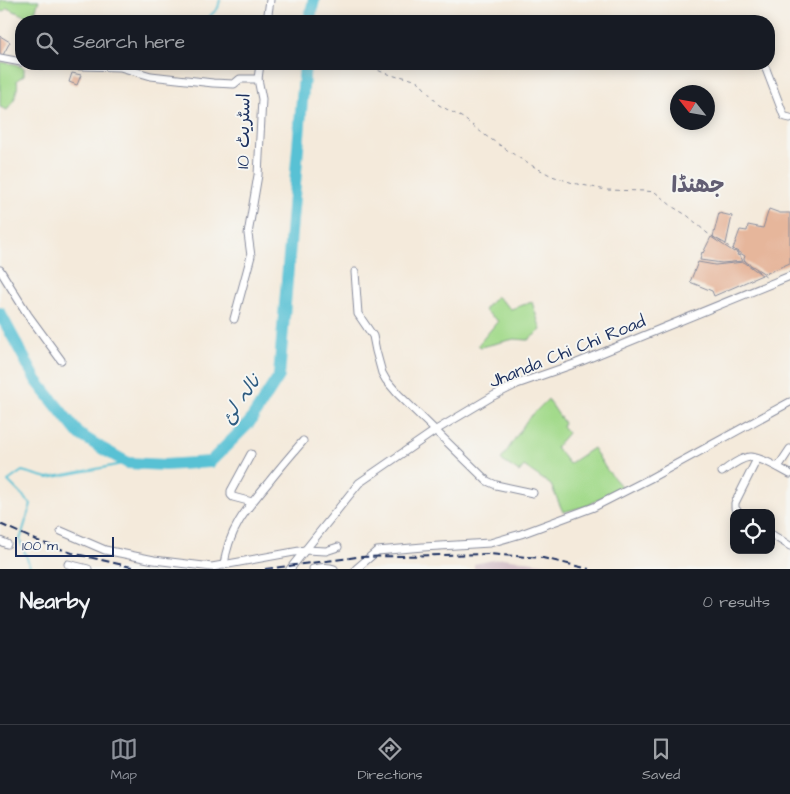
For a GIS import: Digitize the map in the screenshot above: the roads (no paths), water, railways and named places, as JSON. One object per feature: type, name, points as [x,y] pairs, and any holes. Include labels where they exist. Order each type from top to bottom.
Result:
[{"type":"street","points":[[268,15],[270,0]]},
{"type":"street","points":[[0,58],[15,61]]},
{"type":"street","name":"اسٹریٹ 10","points":[[130,70],[151,76],[213,83],[234,84],[240,79],[258,79],[262,99],[258,175],[248,234],[250,256],[234,319]]},
{"type":"street","points":[[258,79],[259,70]]},
{"type":"street","points":[[766,70],[784,116],[790,118]]},
{"type":"street","points":[[0,270],[28,315],[61,360]]},
{"type":"street","points":[[355,272],[358,314],[373,336],[382,373],[386,380],[398,394],[491,483],[533,493]]},
{"type":"street","name":"Jhanda Chi Chi Road","points":[[290,569],[358,483],[436,430],[493,396],[517,384],[577,363],[790,276]]},
{"type":"street","points":[[356,569],[377,551],[490,543],[521,534],[594,507],[790,402]]},
{"type":"street","points":[[224,565],[225,552],[230,538],[246,509],[303,441]]},
{"type":"street","points":[[778,467],[790,449]]},
{"type":"street","points":[[251,454],[231,491],[231,495],[252,502]]},
{"type":"street","points":[[722,472],[731,465],[748,457],[778,467],[790,474]]},
{"type":"street","points":[[736,509],[735,503],[756,459]]},
{"type":"street","points":[[61,530],[105,550],[144,558],[212,567],[305,550],[326,551],[338,547]]},
{"type":"street","points":[[775,537],[790,546]]},
{"type":"street","points":[[68,564],[88,569]]},
{"type":"street","points":[[313,569],[330,567],[334,569]]},
{"type":"waterway","points":[[211,15],[218,8],[220,0]]},
{"type":"waterway","name":"نالہ لئ","points":[[310,15],[314,0]]},
{"type":"waterway","name":"نالہ لئ","points":[[0,313],[36,380],[79,434],[128,463],[165,465],[210,462],[249,423],[279,376],[304,70]]},
{"type":"waterway","points":[[31,569],[20,540],[31,504],[8,481],[22,471],[48,478],[128,463]]},
{"type":"railway","points":[[0,524],[38,541],[72,553],[140,569]]},
{"type":"railway","points":[[265,569],[357,557],[487,554],[543,558],[589,569]]},
{"type":"district","name":"جھنڈا","points":[[698,184]]}]
